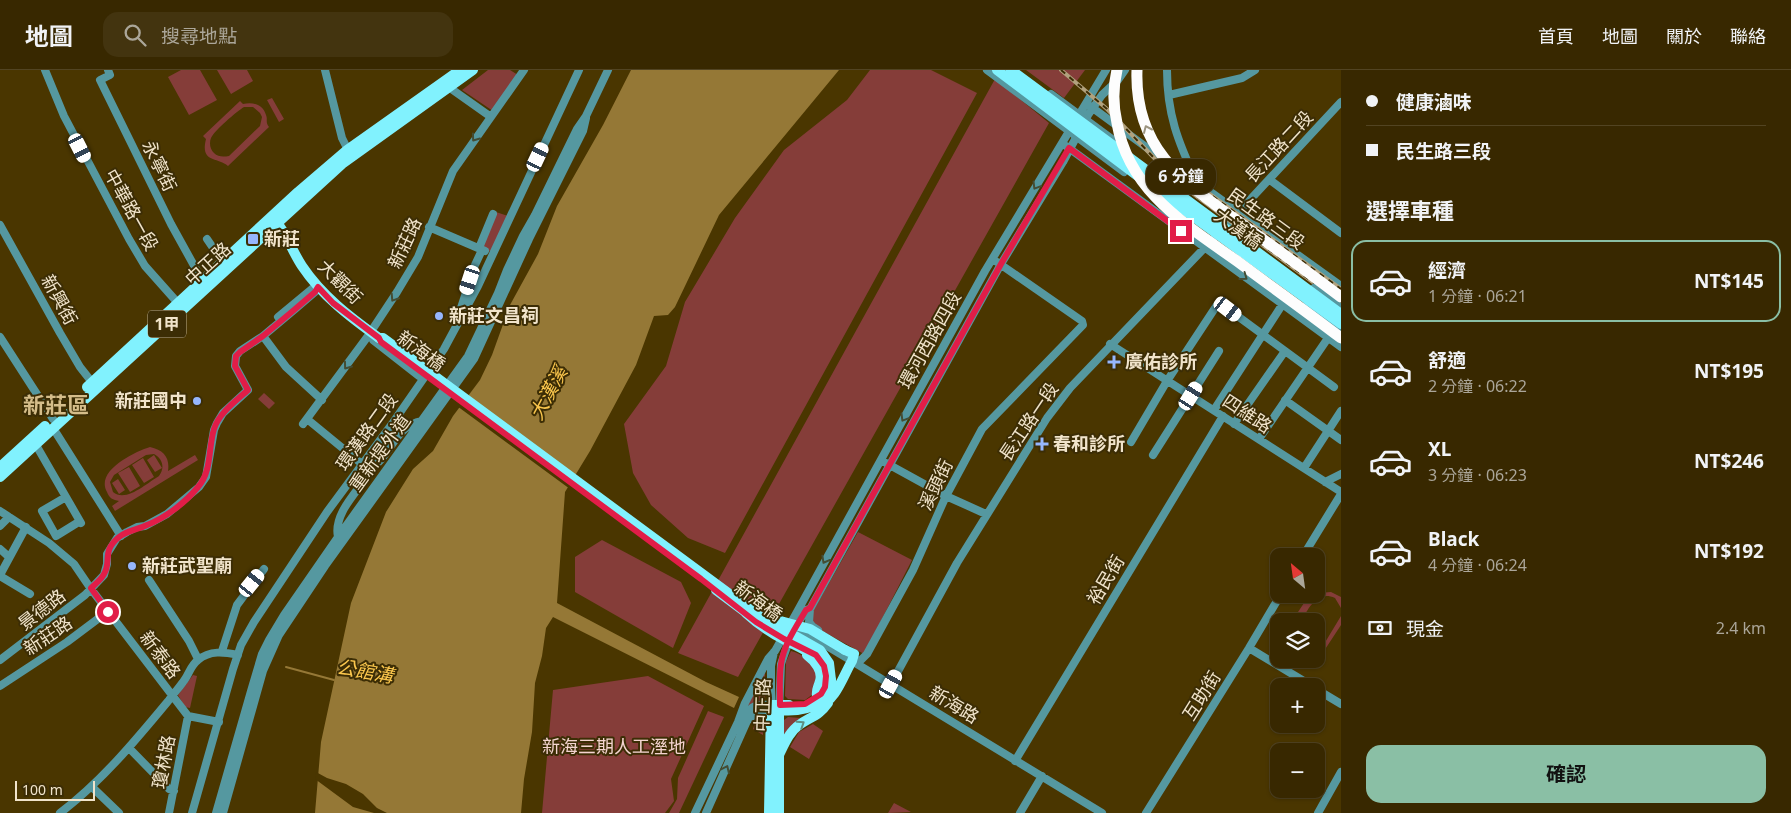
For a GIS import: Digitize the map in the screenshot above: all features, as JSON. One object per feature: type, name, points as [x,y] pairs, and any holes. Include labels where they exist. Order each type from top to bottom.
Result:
[{"type":"highway","points":[[1117,70],[1114,91],[1115,113],[1120,138],[1128,160],[1150,192],[1183,222],[1341,338]]},
{"type":"highway","points":[[1137,70],[1138,96],[1145,124],[1162,156],[1171,168],[1201,194],[1341,297]]},
{"type":"main road","name":"中正路","points":[[1,464],[53,423],[274,220],[350,153],[460,70]]},
{"type":"main road","name":"中正路","points":[[350,153],[450,88],[473,70]]},
{"type":"main road","name":"大漢橋","points":[[997,70],[1139,177],[1341,324]]},
{"type":"main road","name":"大漢橋","points":[[1011,70],[1341,314]]},
{"type":"main road","name":"中正路","points":[[94,385],[177,302],[222,261],[274,220]]},
{"type":"main road","name":"大觀街","points":[[274,220],[318,287],[333,303],[375,335]]},
{"type":"main road","name":"新海橋","points":[[375,335],[383,338],[769,622],[816,646],[829,663],[831,680],[827,693],[817,699]]},
{"type":"main road","name":"新海橋","points":[[375,335],[381,342],[707,583],[756,622],[816,655],[824,666],[826,676],[825,687],[817,699]]},
{"type":"main road","name":"中正路","points":[[0,477],[36,445],[53,423]]},
{"type":"main road","points":[[747,606],[781,622],[810,629],[850,655],[831,699],[814,717],[799,724],[792,730],[779,756]]},
{"type":"main road","points":[[786,645],[806,654],[813,660],[818,667],[820,675],[820,681],[816,689],[817,699],[824,704],[831,699]]},
{"type":"main road","points":[[775,708],[806,710],[817,699]]},
{"type":"main road","name":"中正路","points":[[775,708],[779,756],[778,813]]},
{"type":"main road","name":"中正路","points":[[769,813],[775,708]]},
{"type":"street","name":"中華路一段","points":[[45,70],[78,144],[133,246],[145,266],[177,302]]},
{"type":"street","name":"永寧街","points":[[108,70],[110,75],[100,80],[171,224],[202,280]]},
{"type":"street","points":[[325,70],[342,138],[350,153]]},
{"type":"street","name":"新莊路","points":[[365,467],[305,422],[375,335],[418,257],[453,171],[524,70]]},
{"type":"street","name":"環漢路二段","points":[[192,813],[238,655],[254,622],[327,512],[365,467],[434,365],[463,315],[579,70]]},
{"type":"street","name":"重新堤外道","points":[[216,813],[262,654],[276,627],[468,356],[523,236],[608,70]]},
{"type":"street","points":[[987,70],[1341,330]]},
{"type":"street","points":[[1019,70],[1341,308]]},
{"type":"street","name":"環河西路四段","points":[[790,630],[806,610],[810,608],[1001,264],[1069,148],[1106,70]]},
{"type":"street","name":"環河西路四段","points":[[1102,95],[1117,70]]},
{"type":"street","name":"環河西路四段","points":[[790,630],[881,460],[992,260],[1062,144],[1089,106],[1118,80],[1125,70]]},
{"type":"street","points":[[1167,70],[1172,120],[1183,152],[1199,185],[1169,222]]},
{"type":"street","points":[[1169,95],[1242,78],[1254,70]]},
{"type":"street","points":[[450,88],[491,116]]},
{"type":"street","name":"長江路二段","points":[[1237,213],[1270,180],[1341,102]]},
{"type":"street","name":"民生路三段","points":[[1089,106],[1175,169],[1182,171],[1341,292]]},
{"type":"street","name":"重新堤外道","points":[[223,813],[263,671],[278,635],[325,566],[474,360],[583,131],[586,116]]},
{"type":"street","points":[[1062,144],[1341,347]]},
{"type":"street","points":[[1270,180],[1341,233]]},
{"type":"street","name":"民生路三段","points":[[1237,213],[1341,286]]},
{"type":"street","name":"長江路一段","points":[[891,684],[986,514],[1047,418],[1070,388],[1110,344],[1237,213]]},
{"type":"street","points":[[463,315],[459,314],[493,214]]},
{"type":"street","name":"新興街","points":[[0,225],[60,333],[94,385]]},
{"type":"street","points":[[429,227],[492,254]]},
{"type":"street","points":[[207,239],[222,261]]},
{"type":"street","points":[[992,260],[1001,264]]},
{"type":"street","name":"溪頭街","points":[[850,655],[861,660],[867,654],[913,570],[946,496],[982,429],[1083,324],[1001,264]]},
{"type":"street","points":[[0,337],[121,536],[167,514],[194,492],[206,478],[217,422],[248,390],[235,366],[236,356],[263,336],[315,292],[318,287]]},
{"type":"street","points":[[1131,442],[1167,381],[1217,305],[1228,309],[1334,387]]},
{"type":"street","points":[[1214,410],[1282,305]]},
{"type":"street","name":"大觀街","points":[[419,376],[373,340],[375,335],[379,333],[426,366]]},
{"type":"street","points":[[263,336],[286,367],[322,400]]},
{"type":"street","points":[[1259,439],[1328,338]]},
{"type":"street","name":"四維路","points":[[1110,344],[1341,493]]},
{"type":"street","points":[[1153,455],[1219,351]]},
{"type":"street","points":[[1234,424],[1285,351]]},
{"type":"street","points":[[1285,400],[1341,440]]},
{"type":"street","points":[[1304,468],[1341,411]]},
{"type":"street","name":"裕民街","points":[[1015,761],[1223,416]]},
{"type":"street","points":[[338,537],[340,515],[369,474],[365,467],[376,466],[400,432],[416,422],[422,421]]},
{"type":"street","points":[[36,445],[66,497],[79,523],[56,536],[42,511],[66,497]]},
{"type":"street","points":[[881,460],[946,496],[986,514]]},
{"type":"street","points":[[1325,482],[1341,474]]},
{"type":"street","points":[[1308,548],[1341,493]]},
{"type":"street","name":"新泰路","points":[[0,511],[49,543],[74,564],[188,716]]},
{"type":"street","points":[[0,526],[9,517]]},
{"type":"street","points":[[26,527],[0,575],[30,594]]},
{"type":"street","name":"景德路","points":[[0,660],[85,595],[104,574],[108,550],[121,536]]},
{"type":"street","points":[[0,549],[9,557]]},
{"type":"street","points":[[222,651],[237,605],[264,569]]},
{"type":"street","points":[[149,580],[190,641],[198,659]]},
{"type":"street","name":"互助街","points":[[1146,813],[1276,603]]},
{"type":"street","points":[[810,608],[809,622],[812,626],[852,649],[850,655]]},
{"type":"street","name":"新莊路","points":[[0,686],[67,642],[110,610]]},
{"type":"street","points":[[695,813],[745,703],[768,659],[790,630]]},
{"type":"street","name":"新海路","points":[[790,630],[850,655],[891,684],[1102,813]]},
{"type":"street","name":"中正路","points":[[775,708],[781,664],[790,630]]},
{"type":"street","points":[[1249,648],[1299,678]]},
{"type":"street","points":[[60,813],[92,787],[129,748],[184,681],[198,659],[222,651],[238,655]]},
{"type":"street","name":"中正路","points":[[774,651],[771,666],[775,708]]},
{"type":"street","points":[[1325,694],[1341,704]]},
{"type":"street","points":[[738,722],[754,705],[775,708]]},
{"type":"street","points":[[706,813],[748,721],[756,712],[775,708]]},
{"type":"street","points":[[188,716],[218,722]]},
{"type":"street","name":"瓊林路","points":[[169,813],[188,716]]},
{"type":"street","points":[[129,748],[169,789],[174,790]]},
{"type":"street","points":[[1318,813],[1341,772]]},
{"type":"street","points":[[1020,813],[1042,776]]},
{"type":"street","points":[[92,787],[119,813]]},
{"type":"green space","points":[[181,70],[200,70],[217,100],[189,115],[168,77]]},
{"type":"green space","points":[[217,70],[247,70],[253,81],[231,94]]},
{"type":"green space","points":[[488,70],[510,70],[518,75],[493,111],[462,90]]},
{"type":"green space","points":[[870,70],[931,70],[977,93],[725,553],[688,538],[651,505],[633,473],[624,424],[666,366],[685,302],[735,218],[784,150],[847,100]]},
{"type":"green space","points":[[1026,70],[1085,70],[1064,98]]},
{"type":"green space","points":[[995,79],[1049,123],[738,677],[678,653]]},
{"type":"green space","points":[[272,98],[284,119],[279,122],[267,100]]},
{"type":"green space","points":[[240,101],[243,104],[250,103],[260,106],[265,111],[269,127],[228,166],[207,156],[205,152],[206,139],[203,136]],"holes":[[[253,107],[262,117],[260,126],[229,156],[216,154],[210,144],[213,135],[240,109]]]},
{"type":"green space","points":[[493,211],[508,216],[491,252],[480,247]]},
{"type":"green space","points":[[264,393],[275,403],[269,409],[258,399]]},
{"type":"green space","points":[[150,447],[162,452],[167,458],[168,471],[195,455],[198,460],[115,511],[112,506],[119,501],[108,494],[105,484],[106,477],[111,470],[126,458]],"holes":[[[154,454],[161,461],[162,467],[159,476],[130,494],[118,495],[113,492],[110,482],[114,475],[146,455]]]},
{"type":"green space","points":[[154,455],[162,468],[155,472],[147,460]]},
{"type":"green space","points":[[143,458],[154,477],[144,483],[132,465]]},
{"type":"green space","points":[[129,467],[140,486],[130,492],[118,473]]},
{"type":"green space","points":[[118,479],[125,490],[119,494],[112,483]]},
{"type":"green space","points":[[858,532],[912,560],[864,654],[817,628],[813,624],[812,613]]},
{"type":"green space","points":[[602,540],[681,582],[691,603],[673,648],[575,592],[575,557]]},
{"type":"green space","points":[[1325,592],[1331,592],[1341,597],[1341,608],[1335,598],[1325,596]]},
{"type":"green space","points":[[1304,603],[1313,603],[1306,613],[1297,613]]},
{"type":"green space","points":[[1341,616],[1341,625],[1325,649],[1325,642]]},
{"type":"green space","points":[[791,651],[806,658],[817,670],[813,694],[805,700],[788,699],[785,696],[786,662]]},
{"type":"green space","points":[[765,672],[765,700],[762,703],[747,706]]},
{"type":"green space","points":[[193,675],[197,676],[190,708],[185,707],[178,695]]},
{"type":"green space","name":"新海三期人工溼地","points":[[648,676],[704,706],[671,779],[674,801],[665,813],[542,813],[553,690]]},
{"type":"green space","points":[[708,711],[724,717],[679,813],[669,813],[677,799],[678,778]]},
{"type":"green space","points":[[788,717],[800,718],[783,735],[784,720]]},
{"type":"green space","points":[[759,718],[763,720],[763,735],[753,729],[756,720]]},
{"type":"green space","points":[[813,724],[823,731],[809,759],[790,747],[799,732]]},
{"type":"green space","points":[[894,803],[911,812],[888,813]]},
{"type":"water","name":"大漢溪","points":[[631,70],[839,70],[719,215],[675,307],[668,315],[654,316],[636,365],[590,451],[565,492],[557,603],[706,682],[739,697],[734,708],[553,617],[546,628],[542,656],[535,683],[532,732],[524,779],[521,813],[315,813],[321,742],[351,603],[386,512],[413,469],[433,451],[453,416],[480,380],[492,355],[510,305],[538,254],[557,206],[603,125]]},
{"type":"pier","points":[[466,394],[577,477],[570,489],[457,406]]},
{"type":"pier","points":[[316,772],[346,784],[363,794],[377,808],[387,813],[374,813],[353,807],[315,779]]},
{"type":"waterway","name":"公館溝","points":[[286,667],[334,680]]},
{"type":"railway","points":[[1061,70],[1107,109],[1158,162],[1192,193],[1341,303]]},
{"type":"railway","points":[[1161,155],[1192,181],[1341,289]]},
{"type":"place","name":"新莊","points":[[253,239]]},
{"type":"place","name":"新莊文昌祠","points":[[439,316]]},
{"type":"place","name":"廣佑診所","points":[[1114,362]]},
{"type":"place","name":"新莊國中","points":[[197,401]]},
{"type":"place","name":"春和診所","points":[[1042,444]]},
{"type":"place","name":"新莊武聖廟","points":[[132,566]]},
{"type":"district","name":"新莊區","points":[[56,405]]},
{"type":"route","points":[[108,612],[91,588],[104,574],[108,550],[117,538],[137,527],[145,526],[181,504],[206,478],[217,422],[248,390],[235,366],[236,356],[294,310],[315,292],[318,287],[333,303],[379,338],[381,342],[744,611],[756,622],[784,639],[796,645],[816,655],[822,662],[825,670],[825,687],[814,700],[805,704],[780,705],[781,664],[786,645],[793,631],[806,610],[810,608],[1001,264],[1063,162],[1069,148],[1181,231]]}]
